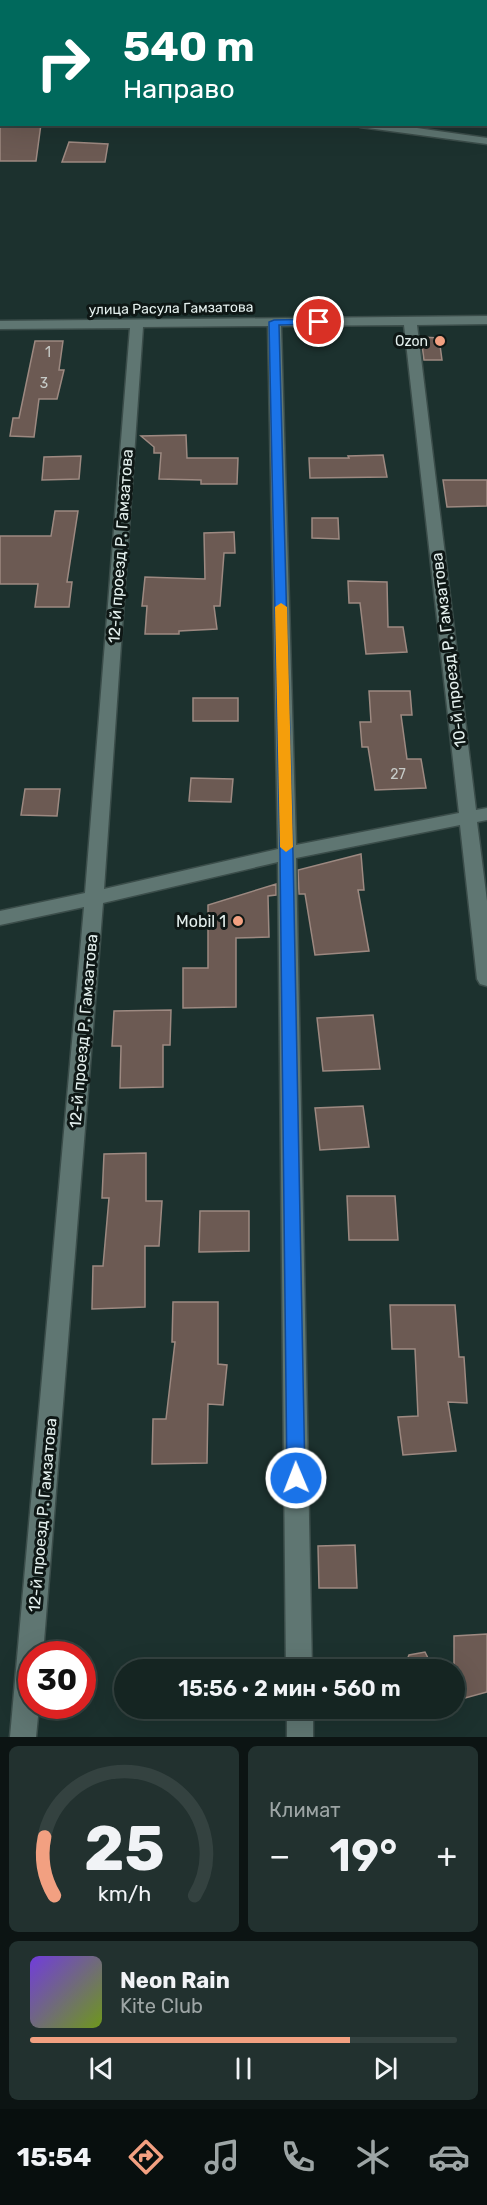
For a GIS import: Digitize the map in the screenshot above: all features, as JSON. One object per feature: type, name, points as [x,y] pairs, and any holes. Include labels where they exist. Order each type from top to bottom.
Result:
[{"type":"street","points":[[375,126],[487,141]]},
{"type":"street","points":[[464,138],[471,126]]},
{"type":"street","name":"улица Расула Гамзатова","points":[[0,328],[487,320]]},
{"type":"street","name":"10-й проезд Р. Гамзатова","points":[[410,321],[487,979]]},
{"type":"street","points":[[274,322],[287,854],[299,1659]]},
{"type":"street","name":"12-й проезд Р. Гамзатова","points":[[23,1737],[94,899],[137,324]]},
{"type":"street","points":[[0,918],[94,899],[287,854],[487,814]]},
{"type":"street","points":[[300,1719],[300,1737]]},
{"type":"building","points":[[0,126],[41,126],[36,161],[0,161]]},
{"type":"building","points":[[69,142],[108,144],[105,162],[62,162]]},
{"type":"building","points":[[421,337],[439,338],[442,360],[424,360]]},
{"type":"building","points":[[35,341],[63,341],[59,370],[64,370],[57,399],[39,399],[34,437],[10,436],[13,418],[19,418]]},
{"type":"building","points":[[186,435],[187,458],[238,458],[237,484],[201,484],[201,480],[159,479],[161,453],[154,453],[154,447],[141,436]]},
{"type":"building","points":[[383,455],[387,477],[310,478],[309,458]]},
{"type":"building","points":[[81,456],[79,479],[42,480],[44,457]]},
{"type":"building","points":[[443,480],[487,480],[487,506],[447,507]]},
{"type":"building","points":[[55,511],[78,511],[67,582],[72,582],[69,607],[35,607],[38,584],[0,584],[0,536],[51,536]]},
{"type":"building","points":[[312,518],[338,518],[339,539],[312,538]]},
{"type":"building","points":[[234,532],[235,553],[224,553],[220,606],[214,606],[217,629],[179,631],[179,634],[145,634],[147,606],[142,606],[145,577],[205,579],[204,533]]},
{"type":"building","points":[[348,581],[387,582],[388,627],[403,627],[407,652],[366,654],[360,603],[349,603]]},
{"type":"building","points":[[369,691],[410,691],[412,715],[401,715],[407,759],[421,759],[426,788],[375,790],[368,747],[362,747],[360,722],[371,722]]},
{"type":"building","points":[[193,698],[238,698],[238,721],[193,721]]},
{"type":"building","points":[[191,778],[233,779],[231,802],[189,801]]},
{"type":"building","points":[[25,789],[60,789],[57,816],[21,815]]},
{"type":"building","points":[[361,854],[364,890],[358,890],[369,951],[315,955],[305,894],[299,894],[298,870]]},
{"type":"building","points":[[276,884],[276,895],[268,896],[269,937],[236,938],[236,1007],[183,1008],[183,968],[208,968],[208,905]]},
{"type":"building","points":[[171,1010],[170,1045],[163,1045],[163,1087],[120,1088],[121,1046],[112,1046],[114,1011]]},
{"type":"building","points":[[373,1015],[380,1069],[323,1071],[317,1018]]},
{"type":"building","points":[[363,1106],[369,1147],[320,1150],[315,1108]]},
{"type":"building","points":[[146,1153],[146,1201],[162,1201],[159,1246],[145,1246],[145,1307],[92,1309],[93,1266],[103,1266],[109,1198],[102,1198],[104,1154]]},
{"type":"building","points":[[347,1196],[395,1196],[398,1240],[349,1240]]},
{"type":"building","points":[[200,1211],[249,1211],[249,1251],[199,1252]]},
{"type":"building","points":[[173,1302],[218,1302],[218,1364],[227,1365],[223,1405],[208,1404],[207,1463],[152,1464],[153,1419],[166,1419],[175,1342],[172,1342]]},
{"type":"building","points":[[390,1305],[455,1305],[459,1357],[464,1357],[467,1403],[448,1402],[456,1451],[403,1455],[398,1417],[418,1416],[415,1349],[392,1349]]},
{"type":"building","points":[[355,1545],[357,1588],[319,1588],[318,1546]]},
{"type":"building","points":[[487,1634],[487,1692],[465,1698],[465,1659],[454,1659],[454,1636]]},
{"type":"building","points":[[425,1652],[428,1659],[407,1659],[409,1655]]},
{"type":"slow traffic","points":[[281,607],[286,847]]},
{"type":"place","name":"Ozon","points":[[440,341]]},
{"type":"place","name":"Mobil 1","points":[[238,921]]},
{"type":"route","points":[[296,1478],[287,854],[274,322],[319,322]]}]
